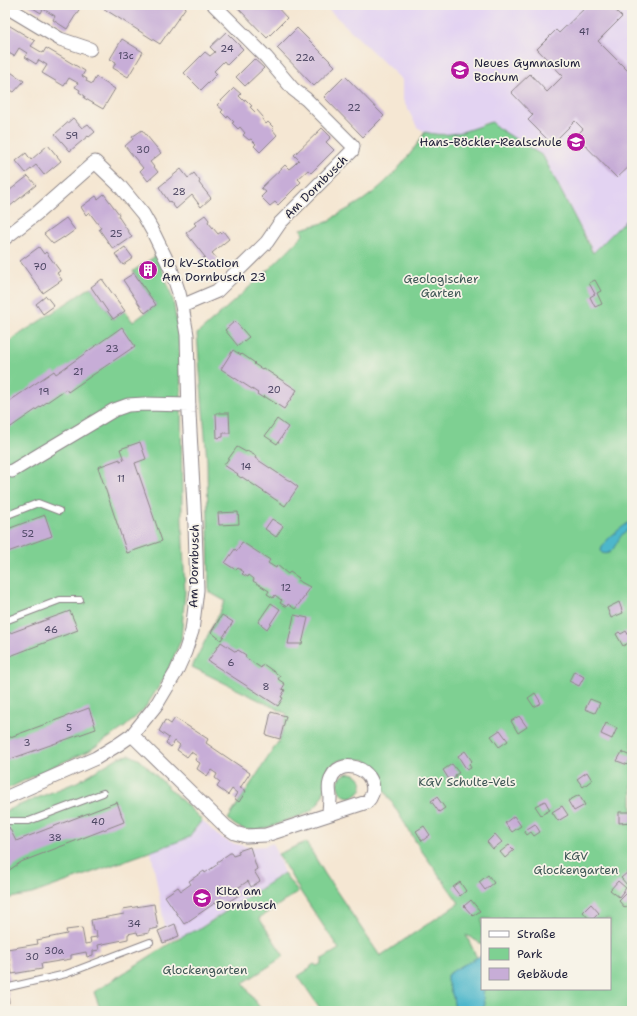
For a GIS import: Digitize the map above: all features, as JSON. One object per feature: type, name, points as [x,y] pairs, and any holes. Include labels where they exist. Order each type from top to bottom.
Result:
[{"type":"street","name":"Am Dornbusch","points":[[182,306],[216,291],[267,242],[280,223],[352,151],[353,146],[306,99],[293,89],[266,57],[214,5]]},
{"type":"street","points":[[5,6],[60,39],[90,49]]},
{"type":"street","name":"Am Dornbusch","points":[[5,238],[36,214],[95,162],[119,185],[143,214],[152,230],[171,269],[179,293],[187,335],[197,590],[192,631],[185,652],[157,704],[132,735],[96,758],[5,798]]},
{"type":"street","points":[[12,471],[114,410],[128,405],[189,405]]},
{"type":"street","points":[[132,735],[226,827],[235,833],[246,836],[266,835],[329,813]]},
{"type":"lane","points":[[5,516],[38,504],[59,511]]},
{"type":"lane","points":[[5,621],[60,600],[80,600]]},
{"type":"lane","points":[[5,821],[28,821],[103,793]]},
{"type":"lane","points":[[5,988],[66,974],[150,942]]},
{"type":"shaded area","points":[[324,5],[632,5],[632,214],[594,253],[543,156],[498,128],[492,122],[448,135],[435,135],[425,132],[417,127],[402,98],[402,80]]},
{"type":"shaded area","name":"Kita am Dornbusch","points":[[202,820],[217,835],[231,843],[250,847],[265,846],[273,843],[284,873],[200,928],[180,937],[175,924],[165,928],[151,851],[188,838]]},
{"type":"green space","points":[[492,122],[498,128],[543,156],[593,253],[632,214],[632,1011],[322,1011],[298,976],[311,968],[310,967],[314,964],[317,966],[322,963],[322,959],[339,949],[300,891],[278,854],[306,842],[325,874],[380,956],[459,903],[419,847],[366,760],[345,759],[333,764],[327,772],[324,792],[320,801],[313,809],[303,815],[270,827],[254,830],[240,828],[228,819],[280,739],[287,714],[192,667],[225,601],[209,592],[207,461],[197,334],[278,261],[303,235],[301,229],[331,221],[334,217],[363,200],[381,186],[405,160],[425,132],[431,134],[450,134],[462,132]]},
{"type":"green space","points":[[157,255],[173,300],[179,337],[182,521],[185,592],[181,640],[165,677],[145,708],[125,727],[89,751],[5,790],[5,344],[91,287],[113,319],[125,311],[133,322],[156,305],[133,271]]},
{"type":"green space","points":[[130,755],[140,760],[202,820],[188,838],[32,894],[5,899],[5,811],[77,782],[119,757]]},
{"type":"green space","points":[[350,773],[355,774],[361,780],[361,790],[355,796],[350,797],[345,796],[339,790],[338,785],[339,780],[345,774]]},
{"type":"green space","name":"Glockengarten","points":[[284,873],[298,892],[259,918],[284,956],[243,983],[262,1011],[101,1011],[94,992],[180,937],[201,928]]},
{"type":"water","points":[[632,520],[632,527],[623,534],[612,551],[606,554],[602,553],[601,550],[606,542]]},
{"type":"water","points":[[481,956],[481,990],[484,990],[484,1011],[455,1011],[453,997],[447,981],[447,975]]},
{"type":"building","points":[[28,5],[76,5],[80,8],[67,29],[53,20],[55,16],[43,9],[41,13]]},
{"type":"building","points":[[98,5],[183,5],[186,7],[160,44]]},
{"type":"building","points":[[235,5],[275,5],[287,18],[267,38]]},
{"type":"building","points":[[588,5],[610,5],[622,17],[598,41],[632,75],[632,164],[617,178],[576,136],[583,129],[575,121],[552,144],[528,120],[533,115],[511,92],[530,74],[547,92],[563,76],[537,49],[556,30],[559,33]]},
{"type":"building","points":[[5,23],[35,41],[31,46],[43,53],[46,48],[85,71],[82,76],[87,79],[86,81],[92,84],[96,77],[115,89],[103,109],[84,98],[85,96],[75,87],[78,83],[69,78],[64,86],[42,73],[47,65],[39,60],[36,64],[25,57],[27,53],[19,48],[14,56],[5,51]]},
{"type":"building","points":[[297,28],[335,66],[314,86],[277,48]]},
{"type":"building","points":[[226,32],[243,49],[227,65],[224,61],[214,71],[217,74],[201,90],[184,73],[205,52],[210,56],[215,52],[210,47]]},
{"type":"building","points":[[122,39],[143,52],[128,77],[113,68],[116,62],[110,59]]},
{"type":"building","points":[[254,59],[264,68],[245,86],[236,77]]},
{"type":"building","points":[[9,71],[24,81],[14,92],[5,87],[5,77]]},
{"type":"building","points":[[345,76],[384,116],[363,137],[324,97]]},
{"type":"building","points":[[234,88],[241,94],[239,96],[244,101],[245,99],[252,106],[250,107],[255,112],[257,110],[263,117],[262,119],[266,124],[268,122],[274,128],[272,129],[277,135],[260,152],[254,146],[256,144],[251,139],[249,140],[243,135],[245,133],[240,127],[238,129],[228,116],[227,118],[221,112],[223,110],[217,105]]},
{"type":"building","points":[[73,118],[82,128],[88,124],[95,132],[70,151],[55,134]]},
{"type":"building","points":[[322,128],[331,137],[326,142],[334,150],[311,173],[308,170],[298,179],[301,182],[278,205],[275,202],[270,206],[261,197],[266,192],[261,188],[285,165],[289,169],[294,165],[299,160],[294,155]]},
{"type":"building","points":[[142,130],[161,153],[150,162],[158,172],[148,181],[140,171],[143,168],[125,146],[133,139],[132,137]]},
{"type":"building","points":[[48,145],[61,161],[44,175],[36,165],[26,173],[16,161],[26,153],[31,160]]},
{"type":"building","points":[[181,169],[188,178],[194,173],[200,181],[199,183],[211,198],[201,207],[192,195],[176,209],[170,201],[169,202],[159,187]]},
{"type":"building","points":[[28,176],[36,185],[9,207],[6,213],[5,194]]},
{"type":"building","points":[[104,194],[119,214],[118,216],[132,237],[113,249],[99,229],[101,228],[89,212],[86,215],[81,207],[96,196],[98,199]]},
{"type":"building","points":[[205,215],[209,220],[208,222],[218,234],[223,231],[229,239],[212,253],[218,260],[208,268],[201,260],[205,257],[186,233],[196,225],[194,223]]},
{"type":"building","points":[[66,218],[75,230],[53,244],[44,234]]},
{"type":"building","points":[[39,247],[44,254],[46,252],[60,271],[57,273],[62,280],[43,293],[20,261]]},
{"type":"building","points":[[125,247],[133,258],[123,265],[115,254]]},
{"type":"building","name":"10 kV-Station Am Dornbusch 23","points":[[150,261],[156,271],[146,278],[140,268]]},
{"type":"building","points":[[134,273],[156,305],[145,313],[123,280]]},
{"type":"building","points":[[102,279],[125,311],[113,319],[91,287]]},
{"type":"building","points":[[595,280],[601,291],[597,293],[602,304],[595,307],[590,297],[595,294],[589,283]]},
{"type":"building","points":[[46,296],[54,306],[43,314],[36,304]]},
{"type":"building","points":[[235,321],[249,337],[238,346],[225,330]]},
{"type":"building","points":[[122,327],[135,346],[68,392],[66,389],[5,431],[5,404],[54,371],[56,374]]},
{"type":"building","points":[[233,350],[241,355],[242,354],[255,363],[254,364],[262,369],[263,368],[297,390],[284,409],[264,396],[263,398],[257,394],[258,393],[221,369]]},
{"type":"building","points":[[216,413],[229,413],[230,433],[223,433],[223,437],[217,438]]},
{"type":"building","points":[[277,419],[288,427],[277,444],[265,436]]},
{"type":"building","points":[[140,442],[146,459],[135,463],[162,541],[127,553],[98,467],[120,459],[120,461],[124,460],[120,449]]},
{"type":"building","points":[[237,447],[256,456],[255,458],[298,487],[285,506],[242,477],[241,478],[237,475],[238,474],[224,465]]},
{"type":"building","points":[[238,512],[239,524],[219,525],[218,513]]},
{"type":"building","points":[[45,515],[52,536],[5,553],[5,530]]},
{"type":"building","points":[[272,519],[283,526],[276,537],[265,529]]},
{"type":"building","points":[[242,542],[270,560],[268,563],[276,568],[277,565],[288,574],[290,572],[299,578],[297,580],[310,587],[305,594],[306,595],[295,609],[288,604],[287,607],[280,603],[282,600],[281,599],[275,595],[273,598],[267,594],[269,591],[253,581],[254,579],[249,575],[248,577],[242,574],[244,572],[238,568],[236,570],[225,563],[235,549],[237,551]]},
{"type":"building","points":[[619,602],[623,613],[611,618],[607,608]]},
{"type":"building","points":[[271,603],[280,609],[267,629],[258,622]]},
{"type":"building","points":[[70,611],[78,630],[5,658],[5,635]]},
{"type":"building","points":[[222,615],[233,622],[221,640],[211,632]]},
{"type":"building","points":[[294,615],[308,618],[302,644],[288,644]]},
{"type":"building","points":[[626,631],[632,641],[623,646],[616,634],[619,632],[621,634]]},
{"type":"building","points":[[221,642],[236,652],[238,650],[246,655],[245,657],[261,668],[263,664],[280,676],[278,679],[285,684],[282,689],[285,690],[281,697],[283,698],[278,706],[208,661]]},
{"type":"building","points":[[574,671],[584,677],[579,686],[569,681]]},
{"type":"building","points":[[535,693],[541,703],[534,707],[528,698]]},
{"type":"building","points":[[590,699],[600,703],[595,713],[585,709]]},
{"type":"building","points":[[89,708],[96,729],[5,761],[5,739]]},
{"type":"building","points":[[271,712],[286,716],[280,739],[266,735]]},
{"type":"building","points":[[519,716],[527,727],[518,733],[511,721]]},
{"type":"building","points":[[175,718],[208,739],[206,743],[250,773],[240,788],[246,791],[239,802],[234,798],[237,793],[232,789],[228,795],[217,787],[220,782],[215,778],[217,774],[211,770],[207,776],[197,769],[200,763],[195,760],[197,756],[191,752],[187,757],[177,750],[180,745],[175,741],[171,747],[166,743],[169,738],[159,731],[165,720],[171,724]]},
{"type":"building","points":[[606,723],[617,728],[612,739],[601,734]]},
{"type":"building","points":[[500,730],[508,741],[499,747],[491,736]]},
{"type":"building","points":[[465,751],[472,761],[469,764],[471,768],[467,770],[458,756]]},
{"type":"building","points":[[622,752],[632,757],[628,765],[617,761]]},
{"type":"building","points":[[452,764],[459,773],[450,781],[443,770]]},
{"type":"building","points":[[587,772],[592,780],[583,787],[577,779]]},
{"type":"building","points":[[579,795],[585,805],[574,811],[568,801]]},
{"type":"building","points":[[437,797],[445,808],[439,812],[431,801]]},
{"type":"building","points":[[545,801],[550,810],[541,815],[535,806]]},
{"type":"building","points":[[117,802],[124,822],[21,862],[5,873],[5,829],[9,827],[16,841]]},
{"type":"building","points":[[562,806],[568,815],[558,821],[552,812]]},
{"type":"building","points":[[619,812],[632,812],[632,822],[619,823]]},
{"type":"building","points":[[514,816],[521,826],[512,832],[505,823]]},
{"type":"building","points":[[535,824],[540,832],[534,836],[531,832],[527,835],[524,831]]},
{"type":"building","points":[[424,826],[430,835],[422,841],[416,831]]},
{"type":"building","points":[[495,834],[502,842],[493,849],[487,842]]},
{"type":"building","points":[[509,845],[514,850],[505,858],[500,852]]},
{"type":"building","points":[[250,847],[257,869],[254,871],[260,881],[251,887],[248,881],[236,889],[239,895],[225,904],[221,899],[184,924],[165,896],[178,887],[181,891],[191,884],[189,881],[204,871],[205,873],[230,853],[233,856],[239,854],[238,851]]},
{"type":"building","points":[[628,872],[632,877],[632,882],[628,886],[621,878]]},
{"type":"building","points":[[488,875],[494,883],[485,890],[479,882]]},
{"type":"building","points":[[618,881],[626,888],[619,897],[610,890]]},
{"type":"building","points":[[460,882],[466,891],[460,896],[453,887]]},
{"type":"building","points":[[628,892],[632,897],[632,903],[625,908],[619,901]]},
{"type":"building","points":[[471,900],[480,911],[473,916],[464,906]]},
{"type":"building","points":[[154,904],[158,928],[149,930],[149,933],[138,935],[137,932],[128,934],[128,939],[98,945],[99,950],[93,951],[93,955],[87,957],[86,952],[71,955],[71,959],[41,964],[42,969],[12,974],[7,949],[38,944],[37,940],[67,934],[66,930],[82,928],[85,944],[91,943],[90,938],[97,937],[96,930],[93,931],[91,920],[124,914],[123,909]]},
{"type":"building","points":[[591,904],[599,913],[594,918],[588,918],[583,912]]},
{"type":"building","points":[[175,924],[179,936],[163,943],[158,931]]},
{"type":"building","points":[[5,970],[8,970],[10,982],[5,983]]},
{"type":"building","points":[[5,991],[8,991],[9,1003],[5,1003]]},
{"type":"place","name":"Neues Gymnasium Bochum","points":[[460,70]]},
{"type":"place","name":"Hans-Böckler-Realschule","points":[[576,142]]},
{"type":"place","name":"10 kV-Station Am Dornbusch 23","points":[[148,270]]},
{"type":"place","name":"Kita am Dornbusch","points":[[202,898]]},
{"type":"park label","name":"Geologischer Garten","points":[[441,286]]},
{"type":"park label","name":"KGV Schulte-Vels","points":[[467,782]]},
{"type":"park label","name":"KGV Glockengarten","points":[[576,863]]}]
